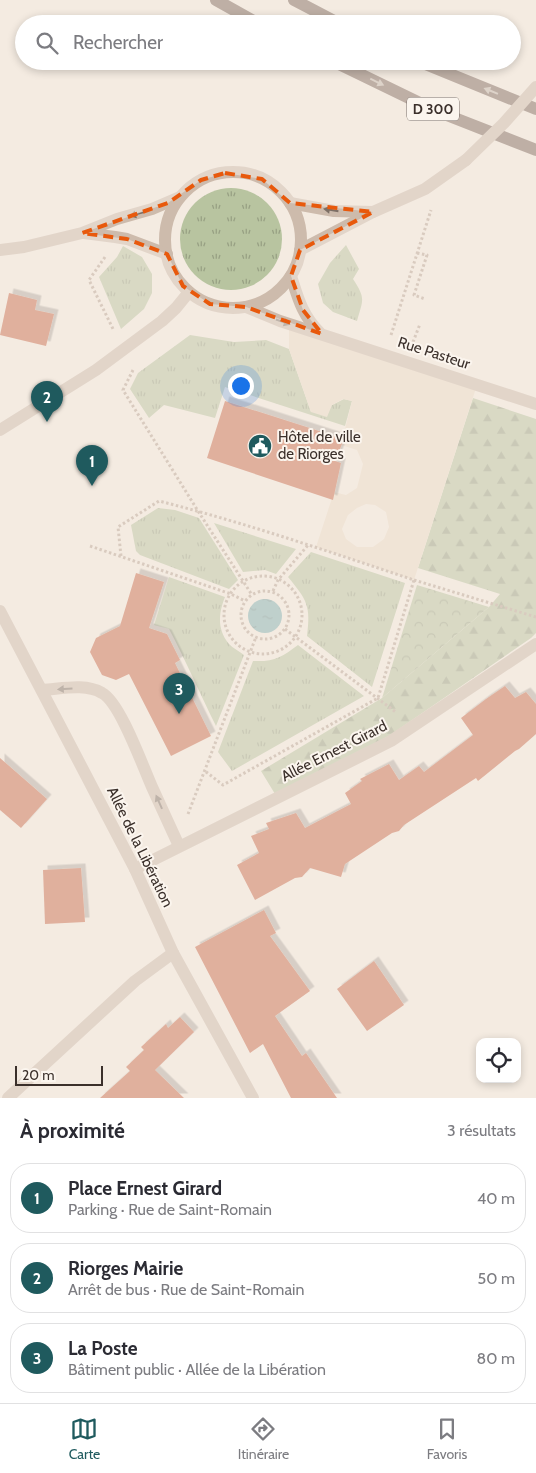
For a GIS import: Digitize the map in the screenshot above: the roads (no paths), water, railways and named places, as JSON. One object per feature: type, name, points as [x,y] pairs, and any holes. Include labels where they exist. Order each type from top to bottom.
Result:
[{"type":"main road","points":[[216,0],[243,15]]},
{"type":"main road","points":[[294,0],[323,15]]},
{"type":"main road","name":"D 300","points":[[352,70],[434,110],[536,150]]},
{"type":"main road","name":"D 300","points":[[440,70],[536,109]]},
{"type":"street","points":[[300,250],[373,212],[425,189],[441,179],[466,160],[504,123],[536,87]]},
{"type":"street","points":[[225,173],[250,174],[272,185],[290,203],[297,218],[300,250],[297,264],[291,276],[271,296],[259,303],[246,307],[216,306],[199,299],[189,292],[177,279],[169,263],[165,242],[169,217],[174,206],[191,187],[213,175],[225,173]]},
{"type":"street","points":[[0,250],[24,247],[82,233],[117,219],[152,209],[182,196]]},
{"type":"street","points":[[290,203],[334,211],[373,212]]},
{"type":"street","points":[[82,233],[118,237],[167,254]]},
{"type":"street","points":[[291,276],[303,310],[310,322],[322,334]]},
{"type":"street","points":[[0,430],[96,370],[162,321],[189,292]]},
{"type":"street","name":"Rue Pasteur","points":[[246,307],[280,321],[536,404]]},
{"type":"street","name":"Allée de la Libération","points":[[0,611],[135,869],[173,953],[253,1098]]},
{"type":"street","name":"Allée Ernest Girard","points":[[135,869],[383,746],[536,644]]},
{"type":"street","points":[[42,690],[93,689],[104,693],[113,703],[128,730],[179,846]]},
{"type":"street","points":[[8,1098],[136,980],[173,953]]},
{"type":"water","points":[[265,599],[277,604],[282,616],[277,628],[265,633],[253,628],[248,616],[253,604]]},
{"type":"place","name":"Riorges Mairie","points":[[47,422]]},
{"type":"place","name":"Hôtel de ville de Riorges","points":[[260,446]]},
{"type":"place","name":"Place Ernest Girard","points":[[92,486]]},
{"type":"place","name":"La Poste","points":[[179,714]]}]
